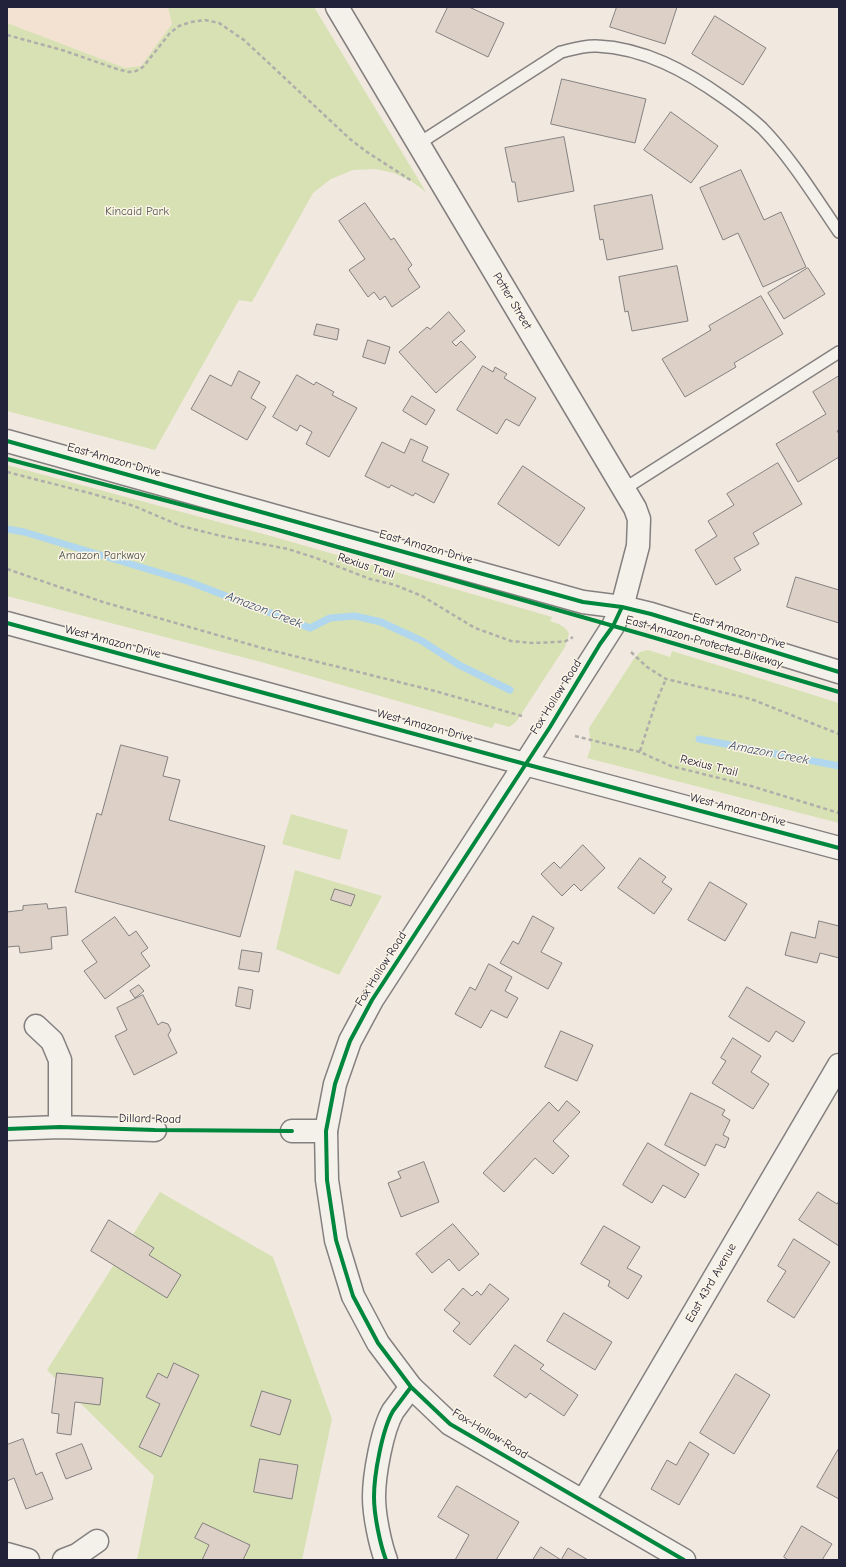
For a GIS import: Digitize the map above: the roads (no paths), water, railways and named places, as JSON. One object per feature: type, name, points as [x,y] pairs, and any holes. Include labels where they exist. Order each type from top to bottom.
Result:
[{"type":"street","name":"Potter Street","points":[[337,7],[635,508],[640,519],[640,531],[638,546],[622,607]]},
{"type":"street","name":"East Amazon Drive","points":[[7,441],[582,602],[622,607],[839,672]]},
{"type":"street","name":"Fox Hollow Road","points":[[622,607],[613,626],[372,1000],[350,1041],[335,1084],[326,1131],[327,1180],[336,1240],[353,1296],[378,1343],[412,1387],[450,1424],[584,1500],[684,1560]]},
{"type":"street","name":"West Amazon Drive","points":[[7,623],[839,848]]},
{"type":"street","points":[[36,1026],[52,1041],[60,1060],[60,1127]]},
{"type":"street","name":"East 43rd Avenue","points":[[584,1500],[839,1066]]},
{"type":"street","name":"Dillard Road","points":[[7,1129],[60,1127],[155,1130]]},
{"type":"street","points":[[292,1131],[326,1131]]},
{"type":"street","points":[[386,1560],[381,1547],[374,1498],[378,1468],[383,1436],[393,1412],[412,1387]]},
{"type":"street","points":[[64,1560],[77,1555],[97,1540]]},
{"type":"street","points":[[7,1554],[28,1560]]},
{"type":"lane","points":[[418,144],[561,52],[579,47],[596,45],[621,48],[647,55],[679,69],[730,102],[761,128],[808,186],[839,232]]},
{"type":"lane","points":[[624,489],[839,352]]},
{"type":"waterway","name":"Amazon Creek","points":[[7,529],[24,532],[187,581],[310,628],[330,618],[355,616],[381,622],[422,641],[459,665],[510,690]]},
{"type":"waterway","name":"Amazon Creek","points":[[699,739],[839,766]]},
{"type":"park label","name":"Kincaid Park","points":[[137,212]]},
{"type":"park label","name":"Amazon Parkway","points":[[102,556]]}]
